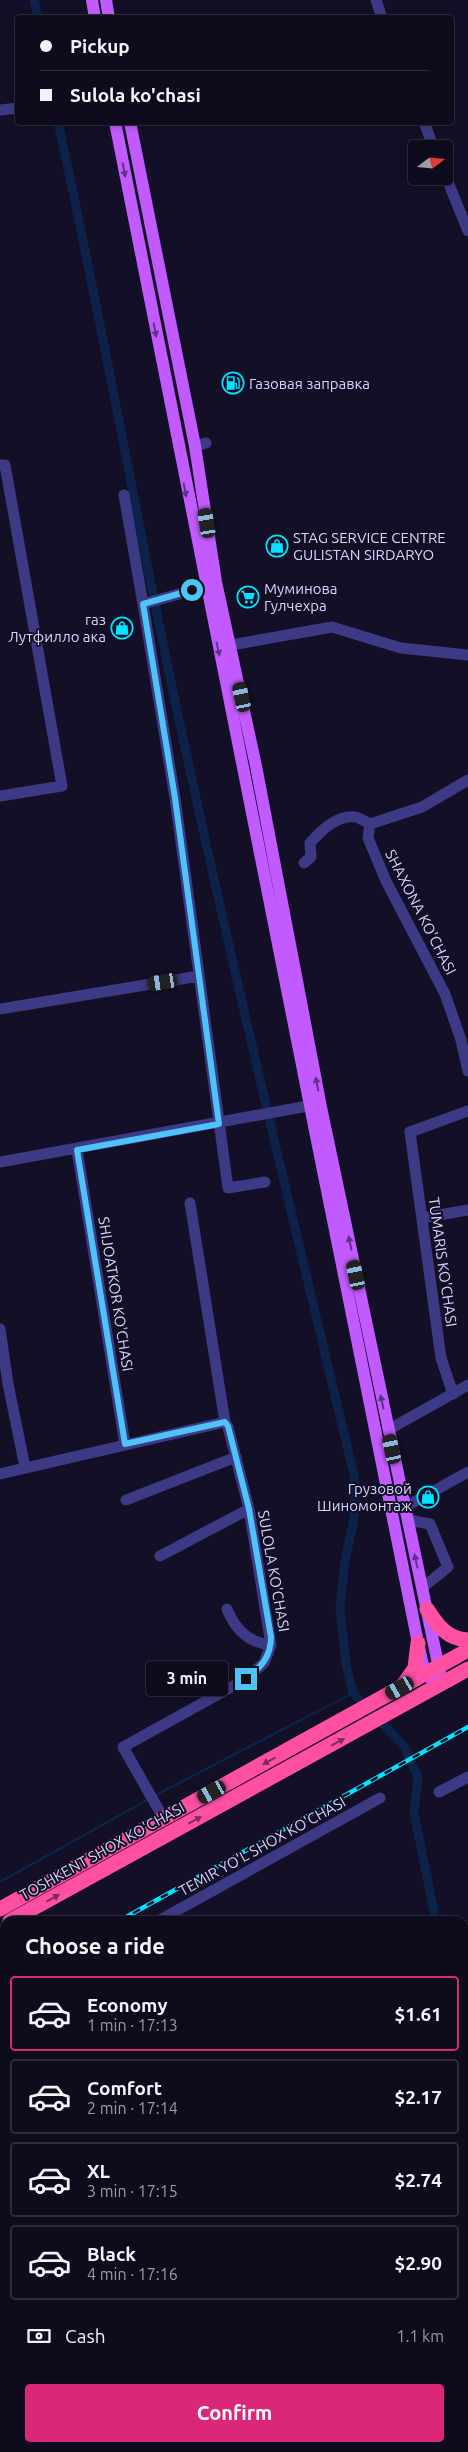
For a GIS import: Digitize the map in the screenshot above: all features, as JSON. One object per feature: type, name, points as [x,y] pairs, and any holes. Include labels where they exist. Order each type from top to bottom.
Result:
[{"type":"highway","points":[[427,1609],[436,1624],[450,1636],[468,1640]]},
{"type":"highway","points":[[400,1688],[415,1668],[418,1643]]},
{"type":"highway","points":[[0,1909],[468,1650]]},
{"type":"highway","points":[[439,1685],[468,1669]]},
{"type":"highway","name":"TOSHKENT SHOX KO'CHASI","points":[[19,1916],[439,1685]]},
{"type":"main road","points":[[92,0],[94,15]]},
{"type":"main road","points":[[106,0],[108,15]]},
{"type":"main road","points":[[116,125],[204,587],[235,726],[308,1106],[418,1643],[426,1674],[439,1685]]},
{"type":"main road","points":[[131,125],[146,205],[200,444],[216,582],[231,645],[323,1116],[388,1430],[440,1666],[439,1685]]},
{"type":"main road","points":[[132,208],[146,205]]},
{"type":"street","points":[[376,0],[381,15]]},
{"type":"street","points":[[0,110],[15,108]]},
{"type":"street","points":[[425,125],[431,140]]},
{"type":"street","points":[[449,185],[468,231]]},
{"type":"street","points":[[0,465],[4,464],[62,786],[0,796]]},
{"type":"street","points":[[124,495],[146,603],[175,798],[228,1188],[266,1182]]},
{"type":"street","points":[[146,603],[204,587]]},
{"type":"street","points":[[231,645],[332,628],[401,648],[468,655]]},
{"type":"street","points":[[304,864],[310,857],[310,843],[322,829],[341,819],[356,817],[370,824],[422,807],[468,780]]},
{"type":"street","name":"SHAXONA KO'CHASI","points":[[370,824],[368,838],[386,881],[445,994],[461,1040],[468,1071]]},
{"type":"street","points":[[0,1009],[199,976]]},
{"type":"street","points":[[0,1162],[77,1150],[308,1106]]},
{"type":"street","name":"TUMARIS KO'CHASI","points":[[453,1394],[441,1358],[410,1132],[468,1111]]},
{"type":"street","name":"SHIJOATKOR KO'CHASI","points":[[77,1150],[125,1444]]},
{"type":"street","name":"SULOLA KO'CHASI","points":[[164,1819],[123,1747],[246,1679],[264,1663],[271,1645],[249,1509],[228,1426],[225,1422],[190,1204]]},
{"type":"street","points":[[422,1218],[468,1210]]},
{"type":"street","points":[[0,1329],[8,1384],[25,1467]]},
{"type":"street","points":[[388,1430],[468,1385]]},
{"type":"street","points":[[0,1474],[225,1422]]},
{"type":"street","points":[[126,1500],[236,1457]]},
{"type":"street","points":[[405,1507],[468,1472]]},
{"type":"street","points":[[160,1556],[249,1509]]},
{"type":"street","points":[[408,1520],[430,1524],[448,1567],[422,1588]]},
{"type":"street","points":[[227,1608],[231,1618],[244,1636],[260,1644],[271,1645]]},
{"type":"street","points":[[439,1792],[468,1778]]},
{"type":"street","name":"TEMIR YO'L SHOX KO'CHASI","points":[[167,1916],[380,1798]]},
{"type":"waterway","points":[[34,0],[37,15]]},
{"type":"waterway","points":[[59,125],[192,781],[260,1079],[354,1475],[353,1524],[345,1560],[340,1607],[346,1665],[353,1693],[404,1746],[418,1777],[414,1813],[435,1916]]},
{"type":"waterway","points":[[154,1796],[353,1693]]},
{"type":"waterway","points":[[0,1882],[149,1799]]},
{"type":"railway","points":[[128,1916],[468,1727]]},
{"type":"place","name":"Газовая заправка","points":[[233,383]]},
{"type":"place","name":"STAG SERVICE CENTRE GULISTAN SIRDARYO","points":[[277,546]]},
{"type":"place","name":"Муминова Гулчехра","points":[[248,597]]},
{"type":"place","name":"газ Лутфилло ака","points":[[122,628]]},
{"type":"place","name":"Грузовой Шиномонтаж","points":[[428,1497]]},
{"type":"route","points":[[192,590],[143,604],[175,798],[219,1124],[77,1150],[125,1444],[225,1422],[228,1426],[249,1509],[271,1637],[269,1654],[264,1663],[246,1679]]}]
